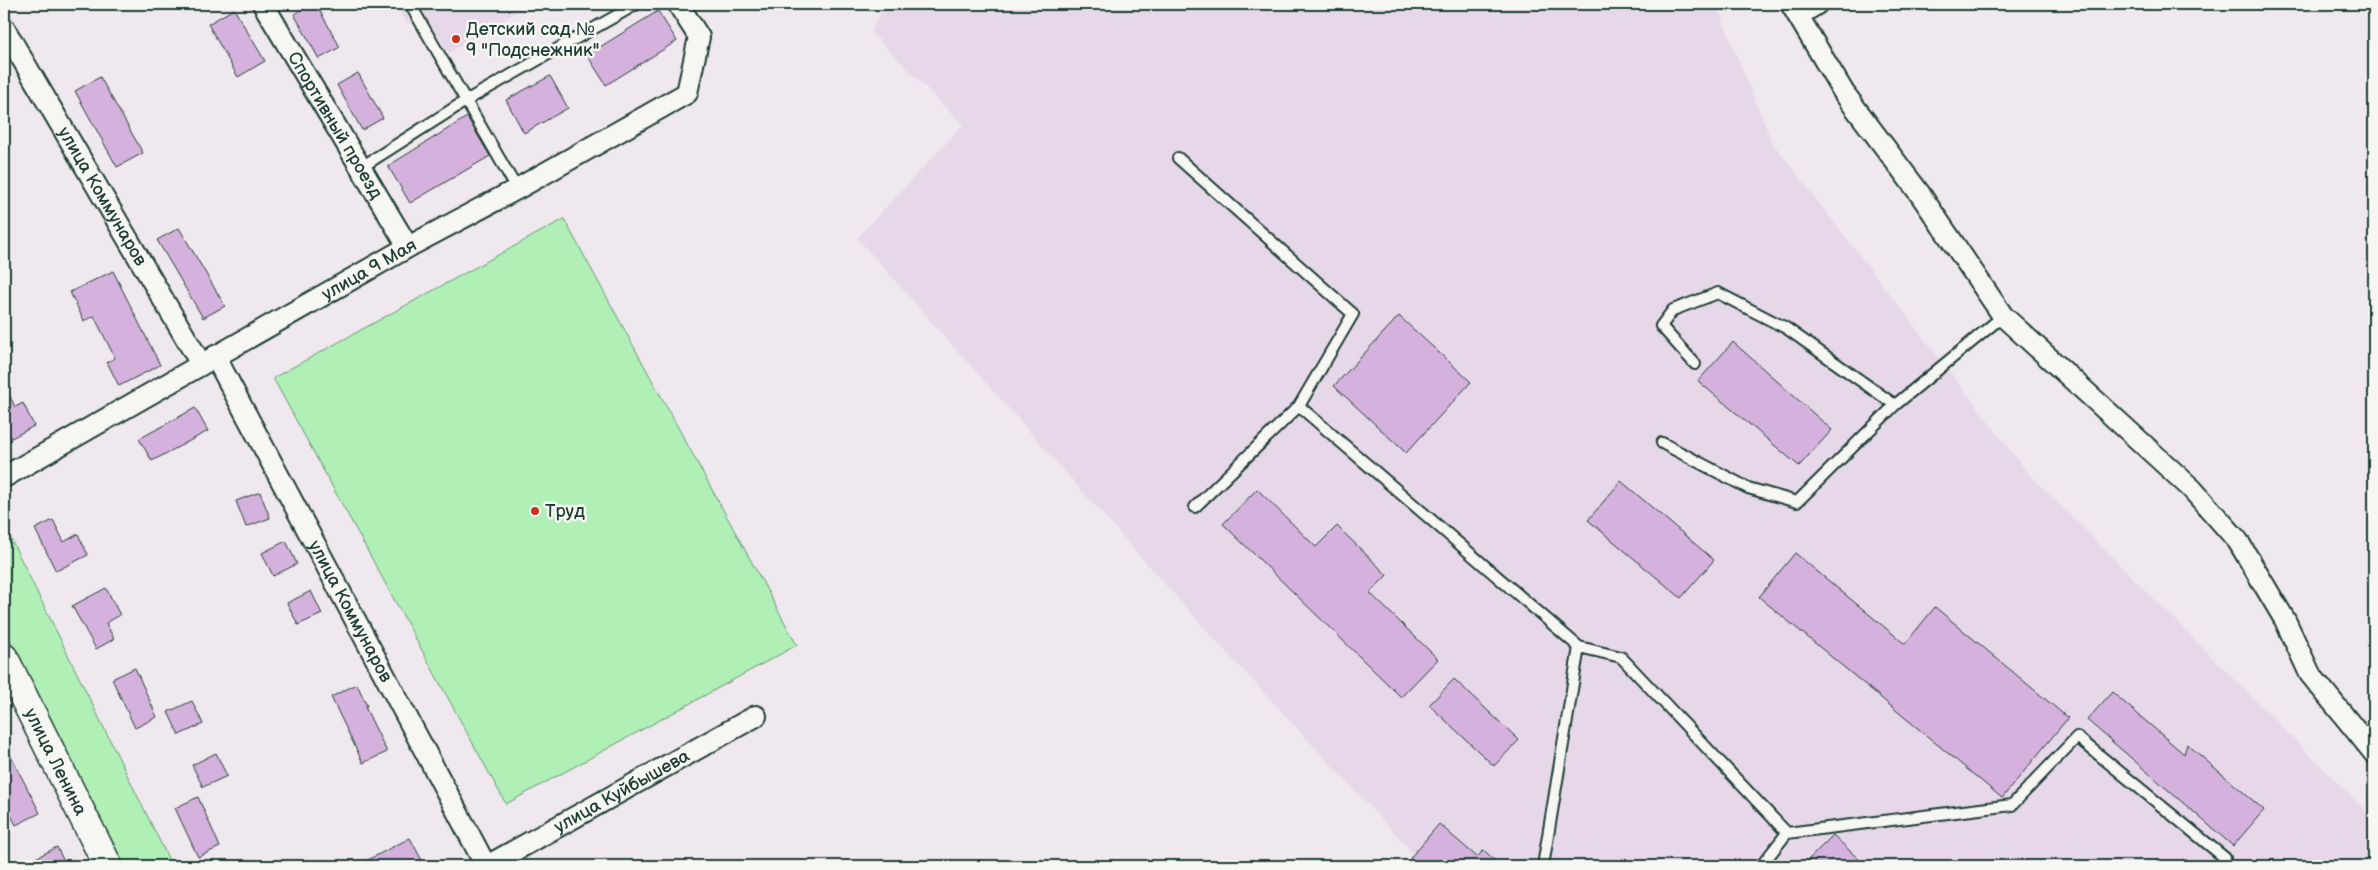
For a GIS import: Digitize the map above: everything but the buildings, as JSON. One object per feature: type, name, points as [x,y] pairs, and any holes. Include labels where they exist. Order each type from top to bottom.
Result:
[{"type":"street","name":"Спортивный проезд","points":[[263,4],[408,247]]},
{"type":"street","name":"улица 9 Мая","points":[[4,477],[408,247],[517,189],[687,93],[699,37],[678,4]]},
{"type":"street","points":[[1817,4],[1795,9],[1844,93],[1920,194],[2003,316],[2192,489],[2238,541],[2285,620],[2310,674],[2374,753]]},
{"type":"street","name":"улица Коммунаров","points":[[4,28],[208,360],[486,866]]},
{"type":"street","name":"улица Ленина","points":[[4,658],[108,866]]},
{"type":"street","name":"улица Куйбышева","points":[[486,866],[756,716]]},
{"type":"lane","points":[[410,4],[517,189]]},
{"type":"lane","points":[[360,168],[467,100],[637,4]]},
{"type":"lane","points":[[1178,158],[1353,314],[1299,406],[1195,507]]},
{"type":"lane","points":[[1695,364],[1661,326],[1673,310],[1718,293],[1786,328],[1895,405]]},
{"type":"lane","points":[[1662,442],[1748,488],[1797,502],[1895,405],[2003,316]]},
{"type":"lane","points":[[1299,406],[1579,647],[1621,657],[1787,833]]},
{"type":"lane","points":[[1543,866],[1579,647]]},
{"type":"lane","points":[[1761,866],[1787,833],[2012,805],[2077,737],[2225,858]]},
{"type":"shaded area","name":"Детский сад № 9 \"Подснежник\"","points":[[394,4],[526,4],[527,6],[449,53],[422,12],[407,24]]},
{"type":"shaded area","points":[[885,4],[1716,4],[1772,142],[2028,473],[2374,819],[2374,866],[1425,866],[1213,638],[857,238],[963,125],[871,32]]},
{"type":"green space","name":"Труд","points":[[564,219],[797,645],[506,804],[273,378]]},
{"type":"green space","points":[[4,525],[172,866],[121,866],[4,628]]},
{"type":"place","name":"Детский сад № 9 \"Подснежник\"","points":[[456,39]]},
{"type":"place","name":"Труд","points":[[535,511]]}]
